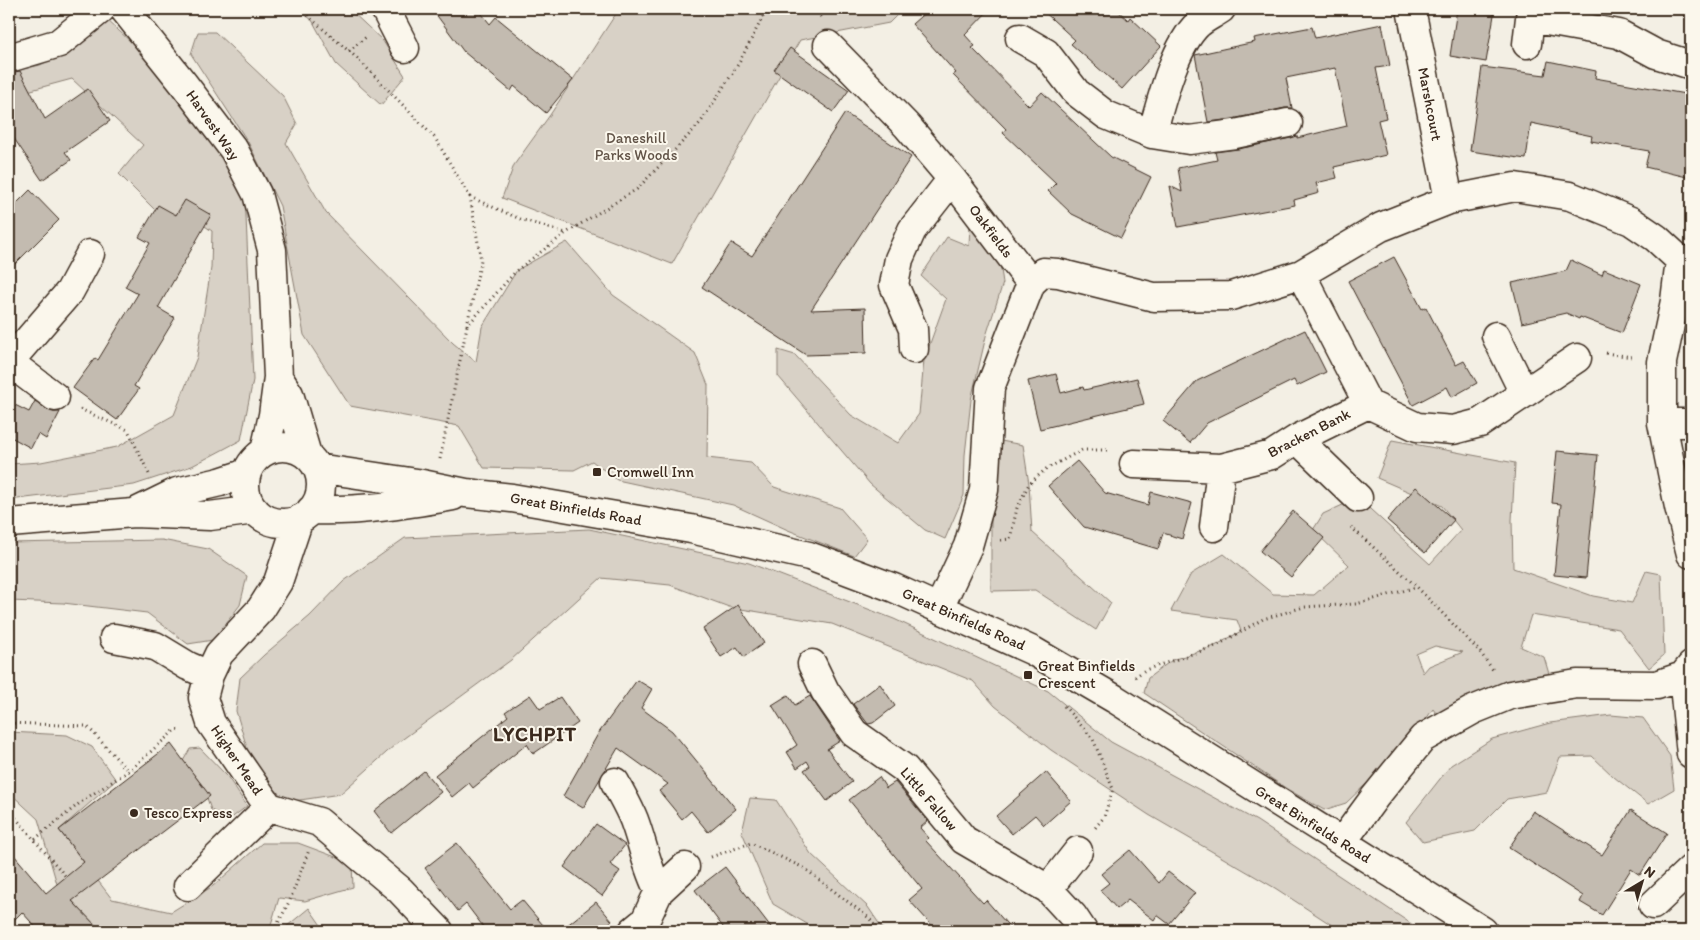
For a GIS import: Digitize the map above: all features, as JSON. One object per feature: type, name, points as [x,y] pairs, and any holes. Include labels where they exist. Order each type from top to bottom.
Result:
[{"type":"street","points":[[9,58],[59,43],[101,9]]},
{"type":"street","name":"Harvest Way","points":[[124,9],[183,82],[234,150],[257,194],[272,250],[278,377],[265,451]]},
{"type":"street","points":[[384,9],[405,48]]},
{"type":"street","points":[[1152,134],[1164,90],[1183,44],[1198,24],[1221,9]]},
{"type":"street","name":"Marshcourt","points":[[1411,9],[1449,200]]},
{"type":"street","points":[[1530,23],[1619,34],[1656,54],[1691,66]]},
{"type":"street","name":"Oakfields","points":[[826,33],[952,179],[1030,282]]},
{"type":"street","points":[[1020,38],[1046,53],[1076,92],[1106,115],[1152,134],[1189,140],[1235,134],[1288,123]]},
{"type":"street","points":[[914,349],[913,329],[894,285],[899,260],[912,230],[952,179]]},
{"type":"street","points":[[939,608],[968,546],[984,490],[990,388],[1030,282],[1043,272],[1058,273],[1154,297],[1231,296],[1302,274],[1381,227],[1449,200],[1515,187],[1570,196],[1631,221],[1656,238],[1685,252],[1662,362],[1662,422],[1679,507],[1691,554]]},
{"type":"street","points":[[55,397],[9,362],[70,291],[90,254]]},
{"type":"street","name":"Bracken Bank","points":[[1302,274],[1368,404],[1417,427],[1453,430],[1480,423],[1577,358]]},
{"type":"street","points":[[1496,336],[1524,393]]},
{"type":"street","name":"Harvest Way","points":[[278,377],[290,394],[312,462]]},
{"type":"street","name":"Bracken Bank","points":[[1134,464],[1221,468],[1272,454],[1296,439],[1368,404]]},
{"type":"street","points":[[1662,422],[1691,423]]},
{"type":"street","points":[[1296,439],[1358,498]]},
{"type":"street","points":[[9,523],[134,513],[210,516],[263,515],[286,522],[305,514],[321,490],[320,476],[312,462],[295,448],[282,446],[265,451],[254,460],[247,473],[245,486],[248,499],[263,515],[278,582]]},
{"type":"street","name":"Great Binfields Road","points":[[312,462],[466,493],[512,498],[691,529],[809,556],[894,588],[1033,651],[1115,699],[1483,931]]},
{"type":"street","points":[[1214,527],[1221,468]]},
{"type":"street","points":[[134,513],[177,492],[220,482],[247,473]]},
{"type":"street","name":"Great Binfields Road","points":[[305,514],[399,506],[466,493]]},
{"type":"street","name":"Higher Mead","points":[[305,514],[278,582],[261,609],[219,654],[209,674],[203,698],[211,723],[268,807],[320,822],[400,890],[439,931]]},
{"type":"street","points":[[114,638],[156,646],[188,666],[209,674]]},
{"type":"street","name":"Little Fallow","points":[[812,664],[825,691],[854,733],[906,769],[964,840],[1048,888],[1073,916],[1083,931]]},
{"type":"street","points":[[1342,842],[1375,797],[1423,738],[1473,710],[1510,695],[1577,684],[1657,685],[1687,671],[1691,754]]},
{"type":"street","points":[[615,782],[634,819],[653,881],[659,891]]},
{"type":"street","points":[[188,886],[268,807]]},
{"type":"street","points":[[1048,888],[1078,851]]},
{"type":"street","points":[[645,928],[659,891],[685,867]]},
{"type":"street","points":[[1653,905],[1691,869]]},
{"type":"path","points":[[300,9],[358,59],[435,138],[470,196],[481,260],[439,464]]},
{"type":"path","points":[[467,326],[517,270],[566,233],[637,189],[701,122],[739,63],[767,9]]},
{"type":"path","points":[[813,9],[826,33]]},
{"type":"path","points":[[470,196],[520,219],[566,233]]},
{"type":"path","points":[[1577,358],[1591,351],[1662,362]]},
{"type":"path","points":[[55,397],[128,430],[151,478]]},
{"type":"path","points":[[968,546],[1010,539],[1017,508],[1029,484],[1046,469],[1082,450],[1113,450],[1134,464]]},
{"type":"path","points":[[1344,521],[1417,587],[1480,652],[1510,695]]},
{"type":"path","points":[[1115,699],[1125,684],[1145,670],[1216,646],[1263,619],[1304,607],[1356,604],[1417,587]]},
{"type":"path","points":[[1062,703],[1093,740],[1113,789],[1104,817],[1078,851]]},
{"type":"path","points":[[9,723],[87,726],[128,771]]},
{"type":"path","points":[[35,839],[85,799],[128,771],[175,730],[211,723]]},
{"type":"path","points":[[9,810],[67,878]]},
{"type":"path","points":[[274,931],[290,900],[320,822]]},
{"type":"path","points":[[685,867],[751,843],[804,868],[869,918],[878,931]]},
{"type":"green space","points":[[298,9],[349,9],[383,41],[405,76],[381,105],[336,64],[312,20]]},
{"type":"green space","name":"Daneshill Parks Woods","points":[[619,9],[903,9],[889,23],[800,40],[672,264],[502,198],[514,165],[550,115]]},
{"type":"green space","points":[[106,19],[168,76],[216,143],[245,193],[253,380],[241,440],[192,466],[134,485],[9,500],[9,464],[41,462],[117,447],[174,415],[197,357],[211,268],[212,231],[192,217],[156,211],[119,174],[143,145],[72,79],[9,96],[9,72],[40,65],[72,49]]},
{"type":"green space","points":[[198,32],[215,32],[283,96],[297,124],[286,143],[326,213],[453,343],[476,362],[482,327],[517,270],[567,242],[613,295],[695,353],[708,385],[707,458],[751,463],[774,487],[840,508],[867,539],[854,556],[788,530],[733,505],[617,480],[592,461],[574,470],[484,468],[459,426],[350,406],[304,335],[280,206],[248,142],[191,54]]},
{"type":"green space","points":[[970,224],[999,256],[1003,283],[986,336],[971,400],[965,455],[964,495],[945,539],[925,530],[870,484],[778,376],[778,350],[795,355],[851,415],[898,443],[919,414],[924,360],[946,299],[921,276],[947,237],[969,246]]},
{"type":"green space","points":[[1392,440],[1515,463],[1512,520],[1513,568],[1593,596],[1632,603],[1646,571],[1661,574],[1664,655],[1649,668],[1619,629],[1531,615],[1521,647],[1544,657],[1549,674],[1438,716],[1433,709],[1424,722],[1382,769],[1346,803],[1324,810],[1287,789],[1144,693],[1148,678],[1172,660],[1215,646],[1241,631],[1237,620],[1171,611],[1191,574],[1224,554],[1273,594],[1314,595],[1349,565],[1313,530],[1323,514],[1358,498],[1430,564],[1461,530],[1442,506],[1377,478]],"holes":[[[1435,646],[1463,652],[1429,666],[1423,673],[1416,654]]]},
{"type":"green space","points":[[1001,441],[1023,445],[1029,484],[1032,532],[1111,603],[1096,630],[1035,590],[991,591],[991,518]]},
{"type":"green space","points":[[589,529],[749,563],[894,619],[1048,691],[1111,742],[1257,821],[1422,931],[1341,931],[1275,888],[1149,815],[1051,750],[995,706],[973,681],[832,624],[729,607],[670,585],[601,578],[511,660],[396,744],[340,794],[287,802],[252,765],[236,711],[240,678],[310,616],[344,581],[405,538]]},
{"type":"green space","points":[[162,540],[208,549],[247,576],[240,605],[213,640],[188,644],[147,613],[63,603],[9,601],[9,543]]},
{"type":"green space","points":[[1611,715],[1643,718],[1670,756],[1674,789],[1648,804],[1614,777],[1592,756],[1560,757],[1547,792],[1507,799],[1475,831],[1423,842],[1406,822],[1451,765],[1492,739],[1550,723]]},
{"type":"green space","points":[[9,732],[67,735],[92,747],[116,780],[59,830],[112,899],[171,912],[213,886],[262,843],[298,843],[352,863],[353,887],[305,901],[279,898],[269,931],[82,931],[92,922],[57,884],[38,819],[9,792]]},
{"type":"green space","points":[[200,748],[227,776],[247,806],[229,820],[211,810],[203,786],[183,761],[190,749]]},
{"type":"green space","points":[[750,798],[776,800],[811,854],[868,907],[884,931],[819,931],[773,904],[742,832]]},
{"type":"green space","points":[[309,908],[325,931],[287,931],[286,927]]},
{"type":"building","points":[[432,9],[478,9],[490,24],[496,17],[573,80],[546,113],[514,86],[511,91],[464,52]]},
{"type":"building","points":[[929,9],[990,9],[965,35],[975,46],[972,48],[1029,106],[1042,92],[1111,157],[1151,177],[1121,238],[1072,214],[1048,191],[1056,183],[1003,133],[1006,129],[953,75],[956,73],[912,24]]},
{"type":"building","points":[[1041,9],[1116,9],[1128,20],[1130,17],[1161,46],[1122,89],[1071,44],[1075,40]]},
{"type":"building","points":[[1457,9],[1495,9],[1486,62],[1450,56]]},
{"type":"building","points":[[1382,24],[1390,66],[1376,68],[1386,118],[1378,120],[1386,155],[1334,167],[1337,178],[1316,183],[1319,193],[1294,200],[1295,205],[1178,227],[1170,186],[1182,192],[1178,168],[1217,160],[1215,152],[1297,136],[1297,138],[1347,126],[1335,68],[1286,78],[1292,108],[1208,122],[1195,55],[1255,42],[1254,38],[1312,27],[1315,38]]},
{"type":"building","points":[[790,48],[849,90],[833,112],[774,70]]},
{"type":"building","points":[[1548,61],[1596,71],[1595,78],[1691,95],[1691,178],[1645,167],[1649,151],[1591,141],[1592,136],[1531,123],[1526,159],[1470,151],[1482,67],[1545,75]]},
{"type":"building","points":[[20,71],[45,119],[88,89],[110,121],[65,152],[71,160],[42,180],[9,131],[9,73]]},
{"type":"building","points":[[845,113],[911,157],[811,310],[865,308],[866,353],[806,355],[702,287],[731,243],[752,256]]},
{"type":"building","points":[[30,190],[59,220],[9,270],[9,211]]},
{"type":"building","points":[[185,200],[211,215],[158,308],[175,318],[134,386],[139,389],[117,420],[73,388],[95,358],[98,360],[138,294],[125,287],[150,243],[139,237],[158,205],[176,215]]},
{"type":"building","points":[[1394,257],[1422,309],[1426,307],[1456,365],[1464,361],[1477,383],[1452,397],[1447,387],[1413,405],[1348,281]]},
{"type":"building","points":[[1571,260],[1602,275],[1604,269],[1641,284],[1622,333],[1566,313],[1522,323],[1512,283],[1566,271]]},
{"type":"building","points":[[1305,330],[1326,372],[1297,386],[1294,380],[1207,423],[1190,443],[1163,421],[1197,381]]},
{"type":"building","points":[[1056,374],[1061,393],[1083,387],[1084,390],[1137,378],[1144,404],[1040,429],[1028,381]]},
{"type":"building","points":[[35,401],[53,412],[60,412],[46,439],[38,434],[31,448],[9,436],[9,402],[29,412]]},
{"type":"building","points":[[1557,451],[1598,455],[1586,578],[1554,575],[1561,504],[1552,503]]},
{"type":"building","points":[[1077,461],[1105,493],[1148,505],[1151,492],[1192,503],[1182,539],[1163,533],[1158,549],[1084,527],[1048,486]]},
{"type":"building","points":[[1416,487],[1454,520],[1425,553],[1387,520]]},
{"type":"building","points":[[1293,511],[1324,538],[1291,577],[1260,551]]},
{"type":"building","points":[[738,605],[764,643],[744,657],[737,647],[721,657],[703,629]]},
{"type":"building","points":[[637,680],[652,689],[641,708],[672,731],[736,809],[708,832],[691,811],[682,819],[659,791],[668,784],[618,748],[583,808],[563,796],[598,734]]},
{"type":"building","points":[[880,684],[895,706],[873,723],[868,724],[853,704]]},
{"type":"building","points":[[530,695],[540,709],[560,697],[578,723],[533,754],[527,744],[473,788],[469,783],[452,797],[435,775],[508,716],[505,712]]},
{"type":"building","points":[[788,695],[795,705],[810,696],[840,741],[827,749],[852,782],[827,801],[804,770],[810,766],[807,761],[797,768],[787,752],[797,745],[772,705]]},
{"type":"building","name":"Tesco Express","points":[[171,744],[210,796],[72,901],[101,931],[39,931],[22,912],[9,925],[9,849],[46,893],[84,862],[59,830]]},
{"type":"building","points":[[424,771],[441,792],[391,833],[374,811]]},
{"type":"building","points":[[1046,772],[1071,801],[1044,825],[1035,815],[1012,834],[996,816]]},
{"type":"building","points":[[879,777],[886,788],[895,782],[928,821],[920,828],[929,838],[926,841],[983,903],[986,900],[1013,931],[937,931],[909,900],[922,889],[849,800]]},
{"type":"building","points":[[1631,810],[1667,833],[1640,875],[1631,869],[1602,915],[1580,902],[1583,896],[1509,848],[1533,811],[1602,855]]},
{"type":"building","points":[[596,824],[625,845],[610,864],[620,871],[602,896],[564,867]]},
{"type":"building","points":[[457,843],[510,909],[522,900],[548,931],[482,931],[485,929],[466,904],[458,911],[425,868]]},
{"type":"building","points":[[1130,850],[1159,883],[1168,872],[1195,893],[1169,924],[1157,915],[1154,920],[1128,900],[1117,909],[1100,890],[1109,883],[1101,874]]},
{"type":"building","points":[[725,867],[774,931],[726,931],[695,890]]},
{"type":"building","points":[[596,902],[612,921],[599,931],[560,931]]},
{"type":"place","name":"Cromwell Inn","points":[[597,472]]},
{"type":"place","name":"Great Binfields Crescent","points":[[1028,675]]},
{"type":"place","name":"Tesco Express","points":[[134,813]]},
{"type":"district","name":"LYCHPIT","points":[[535,734]]}]
